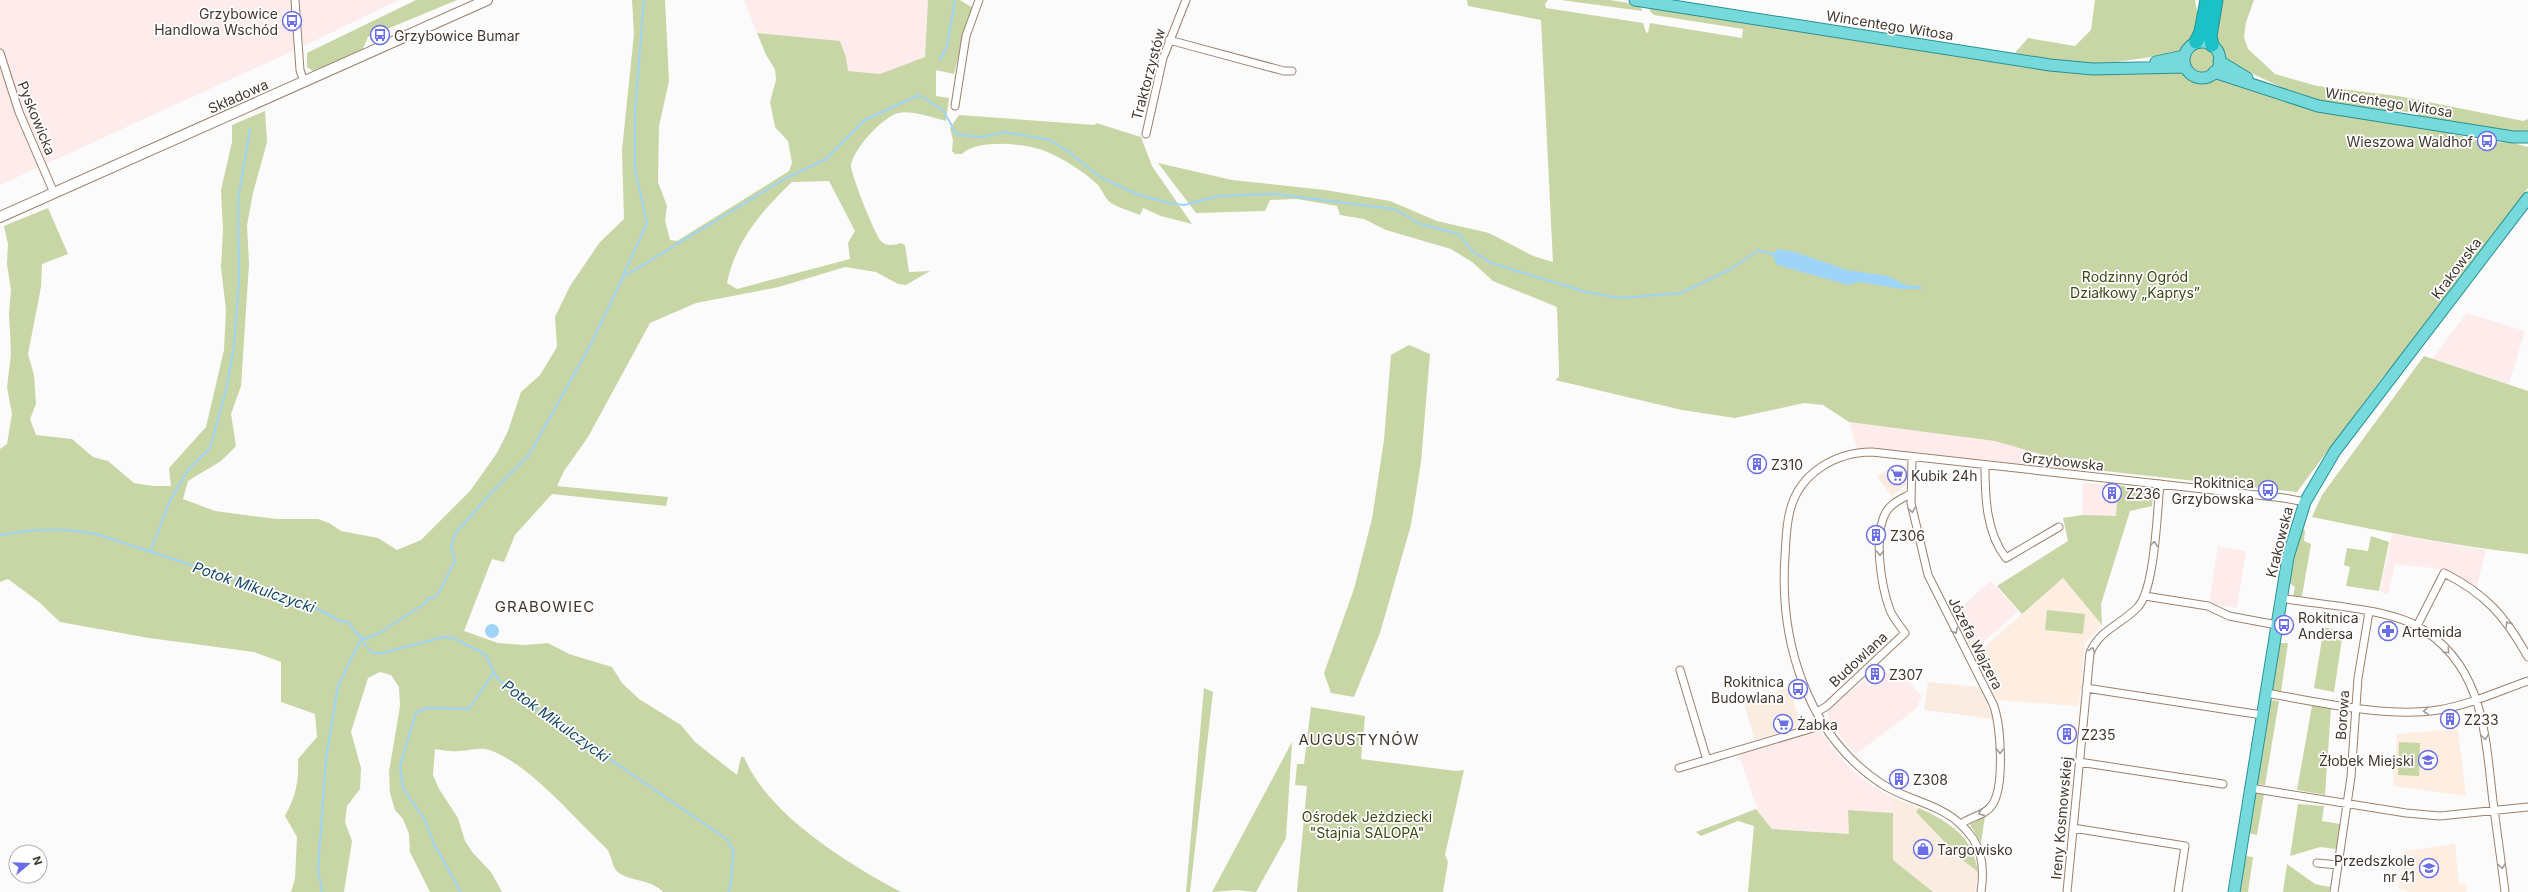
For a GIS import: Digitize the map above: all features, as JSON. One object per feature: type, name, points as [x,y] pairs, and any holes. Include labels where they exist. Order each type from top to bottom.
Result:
[{"type":"highway","points":[[2196,42],[2201,32],[2207,0]]},
{"type":"highway","points":[[2212,45],[2210,36],[2216,0]]},
{"type":"main road","name":"Składowa","points":[[0,216],[487,0]]},
{"type":"main road","name":"Wincentego Witosa","points":[[1635,0],[2050,65],[2093,69],[2140,66],[2185,67]]},
{"type":"main road","points":[[2196,42],[2204,42],[2212,45],[2219,55],[2219,61],[2214,72],[2204,77],[2198,77],[2191,74],[2185,67],[2184,56],[2189,47],[2196,42]]},
{"type":"main road","name":"Wincentego Witosa","points":[[2140,66],[2184,56]]},
{"type":"main road","name":"Wincentego Witosa","points":[[2219,61],[2263,87]]},
{"type":"main road","name":"Wincentego Witosa","points":[[2214,72],[2318,106],[2512,137],[2528,137]]},
{"type":"main road","name":"Wincentego Witosa","points":[[2512,137],[2528,143]]},
{"type":"main road","name":"Krakowska","points":[[2234,892],[2281,598],[2290,550],[2305,502],[2335,451],[2528,198]]},
{"type":"street","points":[[296,0],[300,70],[304,82]]},
{"type":"street","points":[[955,106],[965,41],[979,0]]},
{"type":"street","name":"Traktorzystów","points":[[1146,134],[1158,74],[1169,40],[1186,0]]},
{"type":"street","points":[[1169,40],[1284,71],[1292,70]]},
{"type":"street","name":"Pyskowicka","points":[[0,52],[19,112],[54,192]]},
{"type":"street","name":"Grzybowska","points":[[1817,712],[1795,658],[1786,616],[1783,591],[1786,532],[1791,506],[1802,486],[1821,466],[1855,453],[1912,457],[2295,499],[2305,502]]},
{"type":"street","name":"Józefa Wajzera","points":[[1912,457],[1910,494],[1918,536],[1930,582],[1993,704],[2000,727],[2000,757],[1996,798],[1988,810],[1961,824]]},
{"type":"street","points":[[1985,466],[1985,498],[1991,526],[2006,558],[2059,527]]},
{"type":"street","name":"Ireny Kosmowskiej","points":[[2067,892],[2086,688],[2093,646],[2104,632],[2138,607],[2145,596],[2150,578],[2160,484]]},
{"type":"street","name":"Budowlana","points":[[1817,712],[1827,706],[1905,633],[1890,610],[1880,564],[1882,522],[1886,511],[1893,504],[1910,494]]},
{"type":"street","points":[[2417,626],[2444,573],[2475,590],[2498,611],[2528,657]]},
{"type":"street","points":[[2145,596],[2208,606],[2229,616],[2277,624]]},
{"type":"street","points":[[2281,598],[2369,612],[2417,626],[2450,653],[2462,669],[2477,699],[2484,729],[2506,892]]},
{"type":"street","name":"Borowa","points":[[2334,892],[2348,804],[2354,707],[2360,657],[2369,612]]},
{"type":"street","points":[[1680,670],[1707,760]]},
{"type":"street","points":[[2266,693],[2354,707],[2417,712],[2447,708],[2528,681]]},
{"type":"street","points":[[2086,688],[2262,715]]},
{"type":"street","points":[[1817,712],[1822,722],[1846,755],[1863,770],[1895,792],[1944,813],[1961,824],[1975,840],[1982,858],[1984,869],[1981,892]]},
{"type":"street","points":[[1679,768],[1814,728],[1822,722]]},
{"type":"street","points":[[2079,762],[2223,784]]},
{"type":"street","points":[[2250,788],[2348,804],[2440,816],[2495,812],[2528,807]]},
{"type":"street","points":[[2073,828],[2185,846],[2178,892]]},
{"type":"street","points":[[2317,863],[2338,865]]},
{"type":"shaded area","points":[[0,0],[291,0],[295,50],[0,185]]},
{"type":"shaded area","points":[[298,0],[399,0],[304,46],[300,34]]},
{"type":"shaded area","points":[[744,0],[928,0],[925,57],[880,74],[848,72],[846,57],[840,41],[757,33]]},
{"type":"shaded area","points":[[2467,313],[2525,331],[2509,384],[2432,359]]},
{"type":"shaded area","points":[[1849,422],[1995,441],[2077,464],[2076,471],[1857,449]]},
{"type":"shaded area","points":[[1893,465],[1907,466],[1906,485],[1892,496],[1877,477]]},
{"type":"shaded area","points":[[2083,483],[2118,485],[2116,517],[2082,516]]},
{"type":"shaded area","points":[[2392,534],[2486,550],[2477,586],[2441,569],[2395,564],[2388,594],[2380,592]]},
{"type":"shaded area","points":[[2218,546],[2246,551],[2237,608],[2209,604]]},
{"type":"shaded area","points":[[2063,578],[2102,625],[2085,643],[2079,706],[1997,700],[1975,655]]},
{"type":"shaded area","points":[[1991,581],[2018,611],[1973,652],[1953,614]]},
{"type":"shaded area","points":[[1886,671],[1890,675],[1908,681],[1922,696],[1916,709],[1856,754],[1841,738],[1829,719],[1827,712],[1864,680],[1869,686]]},
{"type":"shaded area","points":[[1928,682],[1979,687],[1993,719],[1924,710]]},
{"type":"shaded area","points":[[1789,688],[1801,726],[1755,740],[1743,701]]},
{"type":"shaded area","points":[[1819,729],[1833,749],[1851,769],[1872,786],[1893,798],[1893,813],[1848,810],[1850,834],[1772,829],[1758,811],[1738,752]]},
{"type":"shaded area","name":"Żłobek Miejski","points":[[2458,729],[2466,796],[2393,786],[2397,734]]},
{"type":"shaded area","name":"Targowisko","points":[[1893,798],[1919,808],[1916,812],[1960,858],[1978,872],[1975,892],[1933,892],[1893,860]]},
{"type":"shaded area","name":"Przedszkole nr 41","points":[[2455,844],[2459,884],[2467,885],[2466,892],[2409,892],[2398,889],[2404,851]]},
{"type":"green space","points":[[416,0],[457,0],[368,37],[362,51],[313,71],[307,67],[307,53]]},
{"type":"green space","points":[[632,0],[665,0],[669,81],[659,126],[658,182],[667,206],[665,221],[670,240],[677,241],[789,171],[792,163],[788,141],[775,127],[770,102],[776,80],[775,69],[766,55],[757,33],[840,41],[846,57],[848,71],[880,74],[925,57],[928,0],[960,0],[973,8],[967,20],[954,74],[936,70],[936,96],[949,98],[946,121],[904,112],[898,113],[884,121],[869,135],[862,143],[853,159],[851,166],[864,204],[881,241],[888,245],[901,243],[905,245],[909,272],[930,271],[906,285],[898,284],[876,272],[845,267],[779,287],[696,303],[650,323],[588,437],[564,471],[557,486],[668,497],[666,506],[552,494],[515,535],[504,562],[492,559],[464,631],[498,643],[525,645],[548,643],[569,654],[612,667],[622,683],[639,699],[681,725],[695,742],[737,775],[741,757],[744,757],[755,778],[771,799],[790,818],[812,836],[857,867],[901,892],[663,892],[653,885],[619,873],[614,867],[608,850],[537,780],[507,758],[488,750],[479,749],[447,751],[435,749],[433,775],[439,789],[458,818],[465,841],[473,853],[491,872],[502,892],[430,892],[410,852],[409,834],[403,819],[395,810],[390,793],[389,772],[400,706],[399,687],[391,675],[380,672],[368,678],[351,732],[361,768],[360,789],[347,806],[345,822],[352,841],[344,892],[291,892],[295,879],[297,837],[285,816],[292,802],[296,788],[298,759],[317,737],[315,714],[281,702],[281,662],[254,652],[149,638],[60,622],[39,602],[8,579],[0,582],[0,449],[7,444],[12,414],[7,387],[11,354],[9,313],[11,290],[7,264],[8,244],[4,226],[48,208],[68,254],[42,264],[41,287],[28,354],[34,375],[36,404],[30,419],[36,435],[72,439],[93,457],[108,461],[134,483],[153,486],[171,486],[169,468],[206,427],[224,350],[226,310],[221,267],[223,230],[221,190],[232,142],[232,125],[265,111],[267,142],[253,193],[247,225],[249,264],[241,386],[231,414],[236,446],[221,461],[188,481],[183,499],[215,511],[276,519],[318,519],[329,523],[341,531],[378,538],[397,550],[421,540],[470,491],[497,453],[508,431],[521,392],[540,375],[557,347],[555,317],[570,286],[600,242],[624,219],[622,150],[634,34]],"holes":[[[829,181],[855,231],[848,243],[850,259],[737,289],[727,283],[731,268],[743,240],[770,204],[792,182]]]},
{"type":"green space","name":"Rodzinny Ogród Działkowy „Kaprys”","points":[[1467,0],[1548,0],[1545,4],[1546,8],[1643,23],[1646,32],[1648,33],[1650,23],[1742,38],[1743,29],[1654,15],[1650,11],[1651,8],[1763,23],[2068,72],[2181,70],[2197,80],[2205,81],[2214,77],[2314,110],[2451,133],[2485,143],[2509,142],[2528,147],[2528,188],[2388,374],[2385,374],[2297,492],[2095,470],[1995,441],[1849,422],[1823,405],[1804,403],[1735,418],[1682,410],[1555,380],[1559,377],[1557,307],[1493,281],[1472,262],[1451,249],[1386,230],[1364,219],[1340,215],[1337,206],[1297,199],[1270,200],[1265,211],[1196,213],[1158,163],[1232,180],[1325,190],[1390,201],[1437,221],[1489,233],[1533,256],[1553,262],[1541,20],[1468,6]]},
{"type":"green space","points":[[1561,0],[1610,0],[1640,5],[1642,11]]},
{"type":"green space","points":[[2095,0],[2195,0],[2199,22],[2191,41],[2179,53],[2116,62],[2080,64],[2015,53],[2028,38],[2075,46],[2091,30]]},
{"type":"green space","points":[[2220,0],[2254,0],[2246,22],[2244,37],[2248,49],[2275,74],[2317,86],[2398,96],[2523,121],[2528,119],[2528,134],[2503,132],[2419,117],[2418,113],[2399,111],[2385,112],[2329,103],[2285,89],[2232,64],[2223,58],[2215,43]]},
{"type":"green space","points":[[2202,45],[2212,50],[2217,60],[2212,70],[2202,75],[2192,70],[2187,60],[2192,50]]},
{"type":"green space","points":[[959,115],[1095,125],[1096,123],[1141,137],[1152,166],[1192,224],[1161,216],[1143,208],[1140,215],[1114,205],[1107,199],[1097,184],[1085,174],[1058,157],[1036,148],[1014,144],[990,144],[969,149],[962,154],[955,154],[952,151],[953,140],[950,128]]},
{"type":"green space","points":[[1409,345],[1430,354],[1421,462],[1411,525],[1380,633],[1354,697],[1331,693],[1324,673],[1354,589],[1372,519],[1384,440],[1391,355]]},
{"type":"green space","points":[[2424,356],[2528,391],[2528,554],[2420,538],[2312,517],[2322,495]]},
{"type":"green space","points":[[2118,485],[2150,491],[2153,496],[2152,506],[2130,511],[2101,604],[2102,625],[2063,578],[2022,614],[1997,586],[2068,541],[2063,518],[2082,515],[2116,516]]},
{"type":"green space","points":[[2300,528],[2305,530],[2304,541],[2311,544],[2302,596],[2293,596],[2295,587],[2288,582]]},
{"type":"green space","points":[[2371,536],[2389,542],[2379,591],[2346,586],[2350,567],[2344,565],[2347,548],[2368,551]]},
{"type":"green space","points":[[2047,610],[2085,614],[2083,634],[2045,630]]},
{"type":"green space","points":[[2324,627],[2343,632],[2334,692],[2314,688]]},
{"type":"green space","points":[[2280,643],[2288,643],[2281,692],[2272,691]]},
{"type":"green space","points":[[1204,688],[1213,692],[1190,892],[1186,892]]},
{"type":"green space","points":[[2270,700],[2279,701],[2265,785],[2256,784]]},
{"type":"green space","points":[[2312,706],[2331,708],[2325,795],[2297,790]]},
{"type":"green space","name":"Ośrodek Jeżdziecki \"Stajnia SALOPA\"","points":[[1311,707],[1365,716],[1361,759],[1456,771],[1464,770],[1445,855],[1448,862],[1443,892],[1297,892],[1307,786],[1295,785],[1297,764],[1304,764]]},
{"type":"green space","points":[[1292,742],[1286,838],[1256,892],[1235,890],[1212,892]]},
{"type":"green space","points":[[2399,742],[2420,743],[2419,776],[2398,775]]},
{"type":"green space","points":[[2254,792],[2264,794],[2257,835],[2248,833]]},
{"type":"green space","points":[[2298,804],[2324,806],[2322,821],[2340,824],[2337,849],[2320,847],[2290,856]]},
{"type":"green space","points":[[1919,808],[1950,825],[1958,832],[1971,849],[1978,872],[1960,858],[1916,812]]},
{"type":"green space","points":[[1756,809],[1772,829],[1849,834],[1848,810],[1893,813],[1893,860],[1933,892],[1748,892],[1754,826],[1738,821],[1701,836],[1696,832]]},
{"type":"green space","points":[[1985,816],[1981,843],[1970,824]]},
{"type":"green space","points":[[2244,856],[2253,857],[2248,892],[2239,892]]},
{"type":"green space","points":[[2287,864],[2315,884],[2330,887],[2329,892],[2283,892]]},
{"type":"water","points":[[1778,249],[1795,252],[1847,270],[1888,276],[1906,285],[1920,286],[1922,289],[1902,289],[1859,282],[1848,285],[1777,265],[1772,254]]},
{"type":"water","points":[[489,624],[495,624],[499,628],[499,634],[495,638],[489,638],[485,634],[485,628]]},
{"type":"waterway","points":[[623,276],[647,223],[635,169],[635,111],[644,0]]},
{"type":"waterway","points":[[940,60],[947,46],[955,0]]},
{"type":"waterway","points":[[355,633],[365,639],[378,634],[427,602],[428,598],[434,598],[443,585],[455,561],[451,548],[455,534],[490,494],[529,455],[591,344],[623,277],[786,178],[826,159],[865,120],[919,95],[943,110],[957,135],[983,137],[1004,132],[1050,140],[1070,153],[1102,178],[1139,195],[1169,203],[1184,205],[1219,196],[1275,194],[1394,209],[1420,224],[1459,234],[1471,250],[1491,263],[1586,292],[1620,298],[1681,293],[1729,270],[1759,250],[1772,254]]},
{"type":"waterway","points":[[150,552],[170,501],[187,471],[210,448],[226,390],[234,346],[239,280],[238,200],[250,129]]},
{"type":"waterway","name":"Potok Mikulczycki","points":[[0,535],[24,531],[48,530],[72,530],[96,534],[305,602],[340,621],[348,622],[372,653],[382,653],[444,637],[453,638],[485,654],[497,678],[516,695],[728,840],[734,853],[731,882],[728,892]]},
{"type":"waterway","points":[[322,892],[318,869],[326,759],[338,686],[360,641]]},
{"type":"waterway","points":[[461,892],[433,842],[426,822],[403,788],[400,766],[416,713],[426,708],[469,709],[494,672]]},
{"type":"place","name":"Grzybowice Handlowa Wschód","points":[[292,21]]},
{"type":"place","name":"Grzybowice Bumar","points":[[380,35]]},
{"type":"place","name":"Wieszowa Waldhof","points":[[2487,141]]},
{"type":"place","name":"Z310","points":[[1757,464]]},
{"type":"place","name":"Kubik 24h","points":[[1897,475]]},
{"type":"place","name":"Rokitnica Grzybowska","points":[[2268,490]]},
{"type":"place","name":"Z236","points":[[2112,493]]},
{"type":"place","name":"Z306","points":[[1876,535]]},
{"type":"place","name":"Rokitnica Andersa","points":[[2284,625]]},
{"type":"place","name":"Artemida","points":[[2388,631]]},
{"type":"place","name":"Z307","points":[[1875,674]]},
{"type":"place","name":"Rokitnica Budowlana","points":[[1798,689]]},
{"type":"place","name":"Z233","points":[[2450,719]]},
{"type":"place","name":"Żabka","points":[[1783,724]]},
{"type":"place","name":"Z235","points":[[2067,734]]},
{"type":"place","name":"Żłobek Miejski","points":[[2428,760]]},
{"type":"place","name":"Z308","points":[[1899,779]]},
{"type":"place","name":"Targowisko","points":[[1923,849]]},
{"type":"place","name":"Przedszkole nr 41","points":[[2429,868]]},
{"type":"district","name":"GRABOWIEC","points":[[545,606]]},
{"type":"district","name":"AUGUSTYNÓW","points":[[1359,739]]}]
